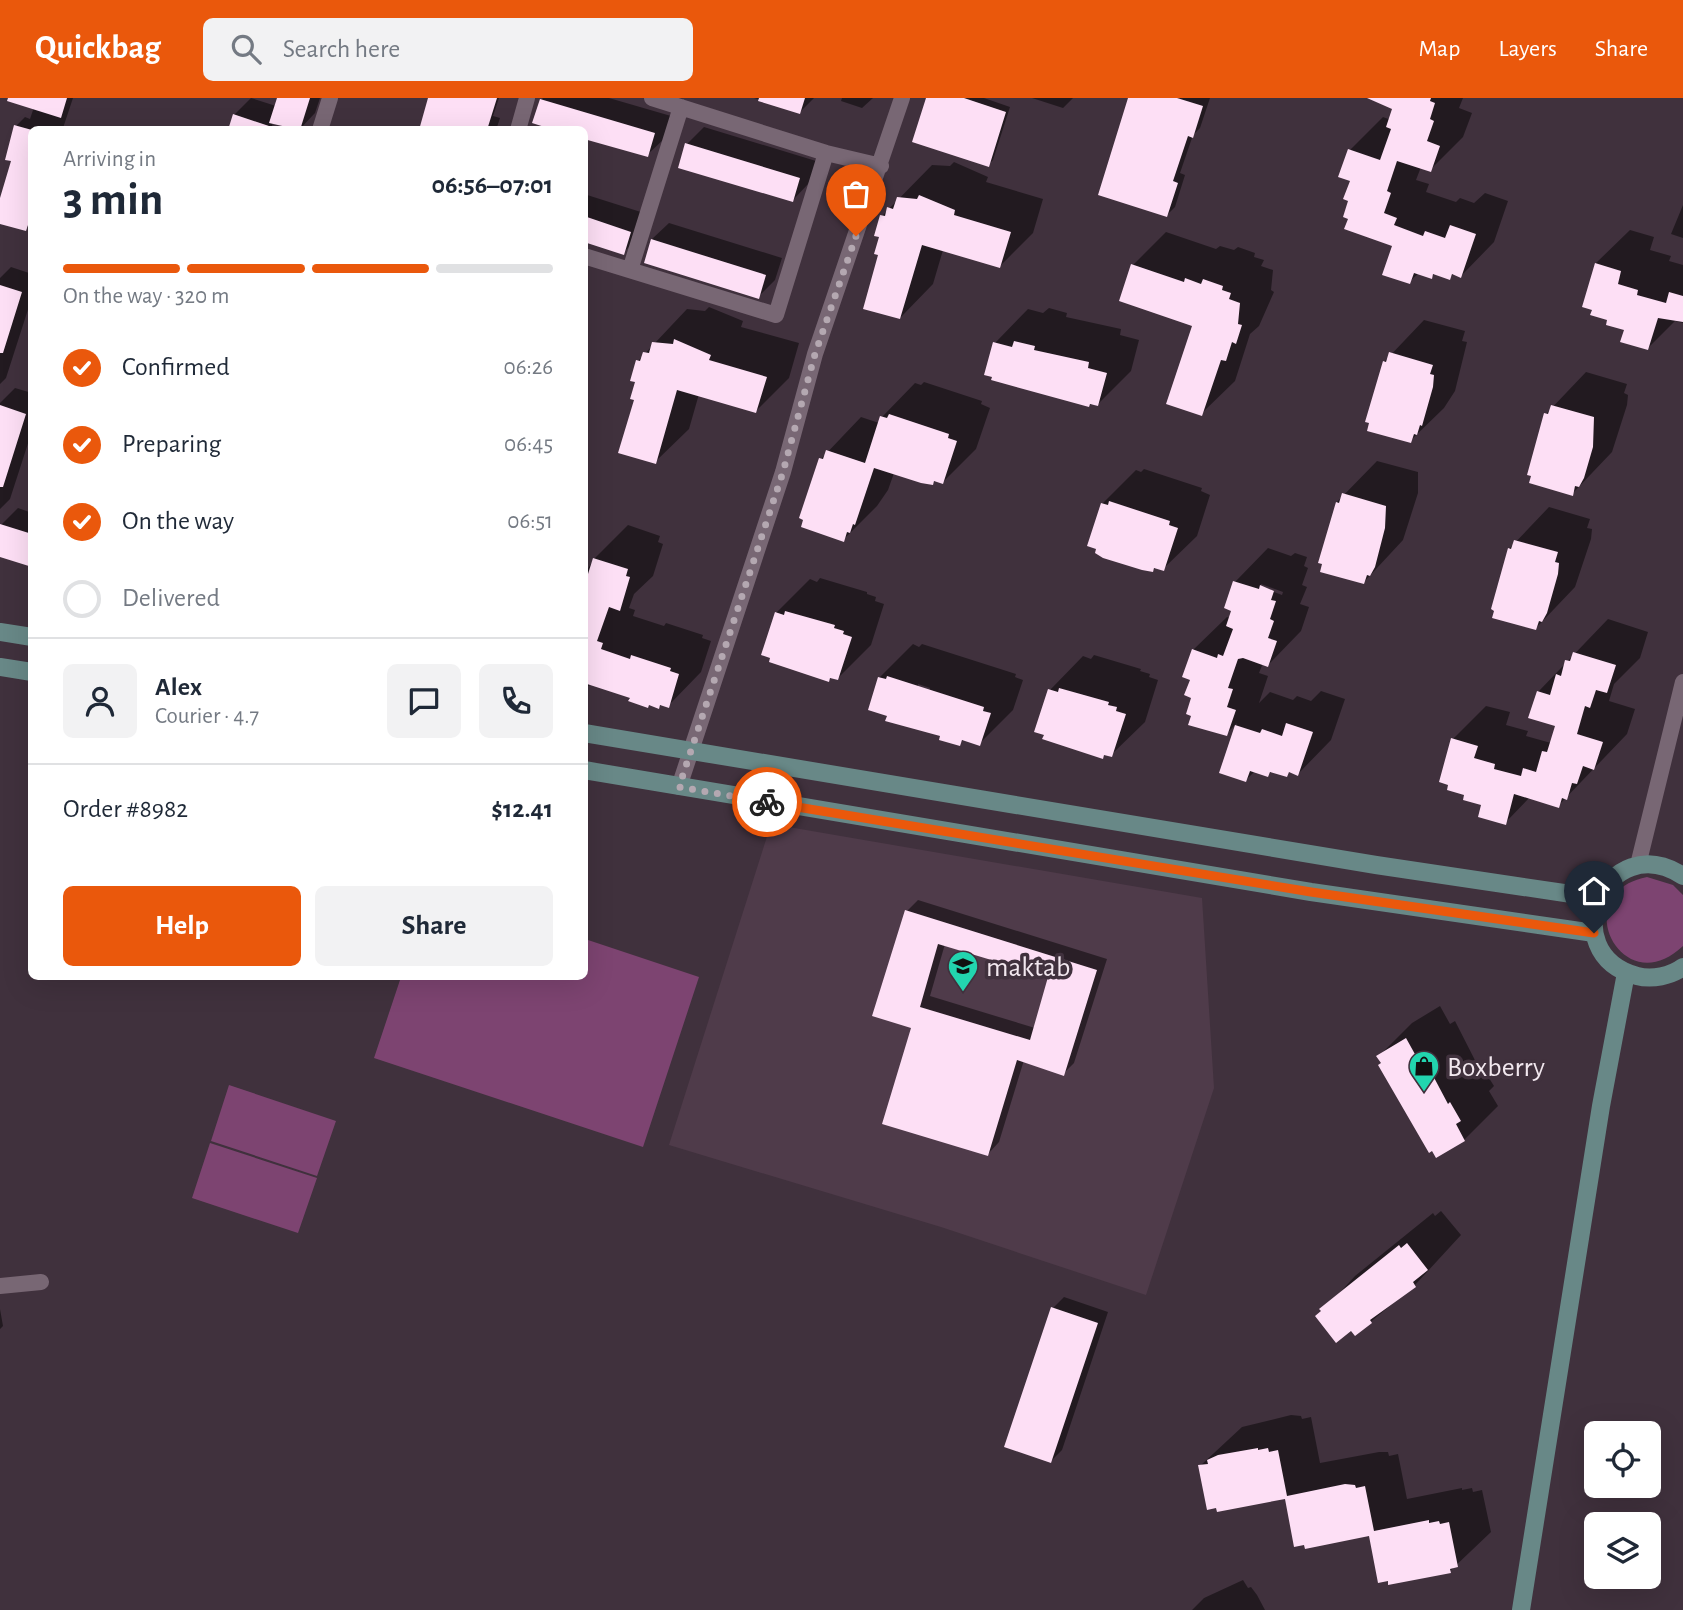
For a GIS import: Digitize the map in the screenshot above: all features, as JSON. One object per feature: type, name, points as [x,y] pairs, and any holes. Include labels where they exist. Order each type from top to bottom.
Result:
[{"type":"street","points":[[321,126],[330,98]]},
{"type":"street","points":[[519,126],[527,98]]},
{"type":"street","points":[[679,787],[783,472],[815,354],[902,98]]},
{"type":"street","points":[[657,99],[826,153],[881,166]]},
{"type":"street","points":[[631,270],[681,107]]},
{"type":"street","points":[[588,257],[776,315],[826,153]]},
{"type":"street","points":[[0,632],[28,636]]},
{"type":"street","points":[[0,667],[28,670]]},
{"type":"street","points":[[1638,865],[1683,682]]},
{"type":"street","points":[[588,734],[1376,865],[1598,898]]},
{"type":"street","points":[[588,771],[1311,892],[1594,933]]},
{"type":"street","points":[[1683,876],[1656,864],[1638,865],[1614,877],[1598,898],[1593,915],[1594,933],[1600,950],[1611,963],[1626,973],[1643,978],[1661,977],[1683,967]]},
{"type":"street","points":[[1521,1610],[1601,1107],[1626,973]]},
{"type":"street","points":[[0,1286],[41,1282]]},
{"type":"shaded area","name":"maktab","points":[[771,824],[1202,898],[1214,1088],[1146,1295],[941,1227],[669,1145]]},
{"type":"shaded area","points":[[1647,877],[1673,885],[1683,895],[1683,946],[1661,960],[1640,962],[1623,954],[1612,939],[1607,921],[1610,903],[1623,887]]},
{"type":"shaded area","points":[[588,940],[699,977],[643,1147],[374,1058],[400,980],[588,980]]},
{"type":"shaded area","points":[[229,1085],[336,1121],[317,1176],[211,1141]]},
{"type":"shaded area","points":[[210,1143],[317,1178],[298,1233],[192,1198]]},
{"type":"building","points":[[8,98],[67,98],[61,118],[7,101]]},
{"type":"building","points":[[277,98],[310,98],[301,126],[269,123]]},
{"type":"building","points":[[428,98],[497,98],[488,126],[420,126]]},
{"type":"building","points":[[759,98],[805,98],[800,114],[758,101]]},
{"type":"building","points":[[926,98],[964,98],[1006,112],[989,167],[912,142]]},
{"type":"building","points":[[1128,98],[1177,98],[1203,106],[1193,138],[1188,136],[1173,181],[1178,183],[1167,217],[1098,195]]},
{"type":"building","points":[[1367,98],[1431,98],[1430,101],[1435,103],[1430,119],[1434,121],[1427,141],[1440,146],[1431,172],[1397,161],[1387,191],[1391,193],[1384,213],[1397,218],[1394,225],[1423,236],[1425,231],[1445,238],[1450,225],[1476,234],[1461,278],[1452,274],[1450,280],[1433,274],[1432,279],[1414,273],[1410,284],[1382,275],[1392,246],[1344,229],[1348,219],[1343,217],[1348,201],[1343,199],[1350,181],[1338,177],[1348,149],[1380,160],[1391,129],[1386,127],[1392,109]]},
{"type":"building","points":[[540,99],[655,133],[648,157],[588,140],[588,126],[541,126],[532,123]]},
{"type":"building","points":[[233,114],[269,126],[229,126]]},
{"type":"building","points":[[14,125],[28,129],[26,231],[0,224],[0,198],[11,161],[5,160]]},
{"type":"building","points":[[685,143],[800,178],[793,202],[678,168]]},
{"type":"building","points":[[919,195],[955,210],[954,215],[1011,232],[1000,268],[922,245],[900,319],[863,309],[878,255],[874,254],[879,237],[874,236],[880,215],[885,216],[887,207],[893,209],[897,197],[917,199]]},
{"type":"building","points":[[588,217],[631,232],[624,255],[588,243]]},
{"type":"building","points":[[651,239],[766,275],[759,299],[644,263]]},
{"type":"building","points":[[1595,263],[1621,271],[1618,284],[1638,290],[1637,295],[1666,303],[1669,292],[1683,296],[1683,322],[1658,318],[1648,350],[1620,342],[1624,330],[1606,325],[1607,320],[1590,315],[1592,310],[1582,307]]},
{"type":"building","points":[[1131,264],[1184,282],[1185,278],[1201,284],[1203,279],[1223,286],[1222,290],[1231,293],[1229,299],[1240,303],[1238,324],[1242,325],[1236,344],[1232,342],[1226,361],[1221,360],[1202,416],[1166,404],[1192,326],[1119,301]]},
{"type":"building","points":[[0,285],[22,292],[3,353],[0,353]]},
{"type":"building","points":[[674,339],[711,355],[709,360],[767,377],[756,413],[677,390],[656,464],[618,453],[634,400],[630,399],[635,382],[630,381],[636,360],[640,361],[643,352],[649,353],[652,342],[673,344]]},
{"type":"building","points":[[1014,341],[1035,346],[1034,350],[1089,362],[1088,368],[1107,373],[1098,406],[1090,404],[1089,407],[991,380],[992,377],[984,375],[993,342],[1012,347]]},
{"type":"building","points":[[1389,352],[1433,365],[1430,374],[1434,375],[1433,387],[1422,426],[1420,425],[1417,435],[1414,434],[1411,443],[1367,431],[1369,423],[1365,422],[1383,361],[1386,362]]},
{"type":"building","points":[[0,405],[26,414],[3,487],[0,487]]},
{"type":"building","points":[[1551,405],[1594,417],[1593,447],[1584,478],[1579,487],[1575,486],[1573,496],[1529,483],[1531,476],[1527,475],[1544,413],[1548,414]]},
{"type":"building","points":[[889,414],[949,434],[948,438],[957,441],[943,484],[934,481],[933,485],[921,483],[874,468],[855,525],[853,524],[850,533],[847,532],[844,542],[801,527],[803,520],[799,518],[819,458],[823,459],[826,450],[865,463],[880,416],[887,418]]},
{"type":"building","points":[[1342,493],[1386,506],[1385,528],[1375,567],[1370,576],[1367,575],[1364,584],[1320,572],[1322,564],[1318,563],[1336,502],[1339,503]]},
{"type":"building","points":[[1109,501],[1170,521],[1169,525],[1178,528],[1164,571],[1154,568],[1153,572],[1142,570],[1103,558],[1095,553],[1096,549],[1087,546],[1101,503],[1108,505]]},
{"type":"building","points":[[0,524],[28,533],[28,566],[0,557]]},
{"type":"building","points":[[1514,540],[1558,552],[1555,562],[1559,563],[1558,574],[1547,613],[1542,622],[1539,621],[1536,630],[1492,618],[1494,611],[1491,609],[1508,548],[1511,549]]},
{"type":"building","points":[[593,558],[628,569],[626,576],[630,577],[620,611],[609,607],[597,641],[603,643],[601,649],[630,659],[631,655],[671,668],[670,671],[679,674],[669,708],[660,705],[659,709],[649,705],[648,708],[628,701],[630,698],[588,684],[588,574]]},
{"type":"building","points":[[1233,581],[1259,589],[1260,585],[1274,591],[1271,600],[1276,601],[1270,619],[1274,621],[1268,638],[1277,641],[1268,667],[1243,658],[1238,659],[1228,688],[1233,689],[1227,707],[1236,710],[1227,736],[1188,725],[1191,716],[1186,714],[1191,698],[1184,695],[1190,680],[1182,677],[1192,649],[1217,658],[1218,654],[1223,656],[1233,629],[1226,626],[1231,611],[1224,608]]},
{"type":"building","points":[[785,611],[835,625],[834,628],[852,637],[838,680],[830,678],[829,682],[769,662],[770,658],[761,655],[775,612],[784,615]]},
{"type":"building","points":[[1573,652],[1616,665],[1607,693],[1596,690],[1590,708],[1585,706],[1577,734],[1603,742],[1594,770],[1583,766],[1577,784],[1572,783],[1567,800],[1562,798],[1559,808],[1514,794],[1506,825],[1478,817],[1481,805],[1463,800],[1464,795],[1447,790],[1448,785],[1439,782],[1451,738],[1478,746],[1474,758],[1495,764],[1494,769],[1521,776],[1523,768],[1536,772],[1542,751],[1547,752],[1555,726],[1528,718],[1537,691],[1550,695],[1556,674],[1561,676],[1565,660],[1570,661]]},
{"type":"building","points":[[887,676],[984,707],[983,711],[991,713],[980,746],[962,740],[960,746],[939,740],[940,736],[885,721],[887,716],[868,710],[878,677],[886,679]]},
{"type":"building","points":[[1059,688],[1109,702],[1108,705],[1117,707],[1116,711],[1126,714],[1112,757],[1104,755],[1103,759],[1042,739],[1044,735],[1034,732],[1048,689],[1058,692]]},
{"type":"building","points":[[1286,723],[1313,732],[1298,776],[1289,772],[1287,777],[1270,772],[1268,777],[1250,771],[1246,782],[1219,773],[1235,725],[1260,733],[1262,729],[1282,736]]},
{"type":"building","points":[[905,910],[1097,970],[1064,1076],[1017,1060],[988,1156],[882,1124],[911,1028],[872,1016]],"holes":[[[938,944],[1048,977],[1030,1040],[920,1007]]]},
{"type":"building","points":[[1406,1038],[1416,1056],[1421,1053],[1448,1104],[1450,1102],[1461,1121],[1456,1124],[1465,1141],[1436,1158],[1432,1151],[1429,1153],[1378,1065],[1381,1063],[1376,1056]]},
{"type":"building","points":[[1407,1243],[1428,1270],[1413,1282],[1416,1287],[1370,1320],[1372,1323],[1355,1336],[1351,1331],[1336,1343],[1315,1316],[1321,1311],[1319,1309],[1399,1245],[1401,1248]]},
{"type":"building","points":[[1051,1307],[1098,1323],[1051,1463],[1004,1447]]},
{"type":"building","points":[[1268,1448],[1269,1452],[1278,1450],[1287,1496],[1345,1484],[1355,1485],[1356,1488],[1365,1486],[1374,1531],[1429,1520],[1429,1523],[1449,1522],[1458,1567],[1450,1569],[1451,1573],[1388,1585],[1388,1581],[1378,1583],[1369,1536],[1305,1549],[1304,1545],[1294,1547],[1285,1499],[1217,1512],[1216,1508],[1207,1510],[1198,1465],[1208,1464],[1207,1460],[1218,1455]]},
{"type":"way so far","points":[[767,802],[679,787],[783,472],[815,354],[856,236]]},
{"type":"place","name":"maktab","points":[[963,993]]},
{"type":"place","name":"Boxberry","points":[[1424,1093]]},
{"type":"route","points":[[767,802],[1311,892],[1594,933]]}]
